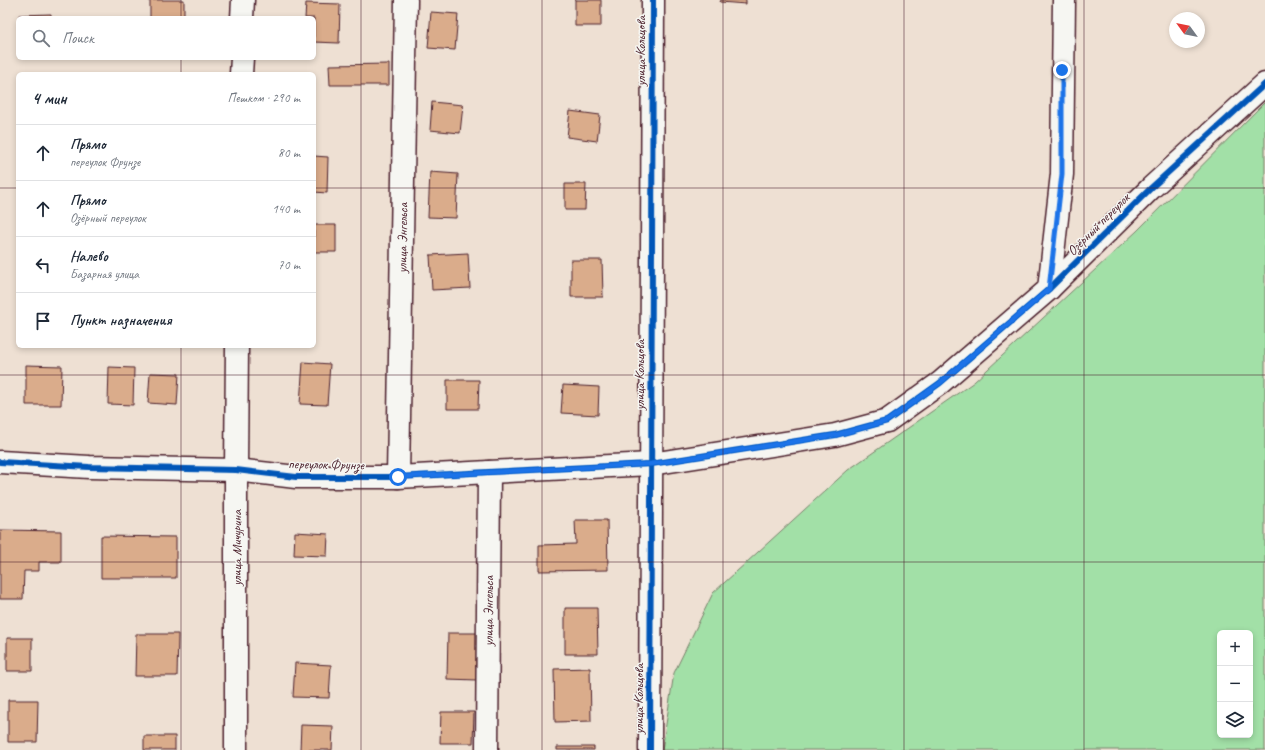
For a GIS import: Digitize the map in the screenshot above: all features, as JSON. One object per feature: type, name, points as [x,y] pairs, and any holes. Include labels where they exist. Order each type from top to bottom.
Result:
[{"type":"street","points":[[242,16],[243,0]]},
{"type":"street","name":"улица Энгельса","points":[[398,477],[406,0]]},
{"type":"street","name":"улица Кольцова","points":[[650,750],[653,0]]},
{"type":"street","points":[[1049,289],[1062,174],[1064,0]]},
{"type":"street","points":[[242,60],[242,72]]},
{"type":"street","name":"Озёрный переулок","points":[[651,464],[836,435],[887,421],[940,383],[1049,289],[1151,188],[1265,84]]},
{"type":"street","name":"улица Мичурина","points":[[236,750],[237,348]]},
{"type":"street","name":"переулок Фрунзе","points":[[0,462],[90,467],[236,470],[296,476],[398,477],[651,464]]},
{"type":"street","name":"улица Энгельса","points":[[487,750],[489,472]]},
{"type":"green space","points":[[1265,102],[1265,750],[662,750],[674,673],[713,593],[848,470],[974,382],[1137,231]]},
{"type":"building","points":[[150,0],[184,0],[184,16],[150,16]]},
{"type":"building","points":[[575,0],[601,0],[601,26],[575,26]]},
{"type":"building","points":[[721,0],[746,0],[746,4],[720,2]]},
{"type":"building","points":[[306,3],[340,4],[339,43],[316,42],[316,16],[305,16]]},
{"type":"building","points":[[431,12],[458,14],[455,50],[428,48]]},
{"type":"building","points":[[51,14],[51,16],[19,16]]},
{"type":"building","points":[[389,64],[389,85],[330,85],[329,65]]},
{"type":"building","points":[[432,102],[463,105],[460,133],[430,130]]},
{"type":"building","points":[[570,111],[600,115],[597,141],[567,137]]},
{"type":"building","points":[[316,156],[328,157],[327,193],[316,192]]},
{"type":"building","points":[[430,172],[458,174],[456,218],[428,217]]},
{"type":"building","points":[[565,184],[586,184],[585,210],[565,210]]},
{"type":"building","points":[[316,225],[336,225],[336,252],[316,252]]},
{"type":"building","points":[[468,253],[470,288],[432,290],[430,255]]},
{"type":"building","points":[[571,260],[602,260],[603,297],[571,297]]},
{"type":"building","points":[[303,362],[330,364],[327,405],[300,404]]},
{"type":"building","points":[[26,365],[62,366],[61,405],[26,405]]},
{"type":"building","points":[[109,367],[134,368],[133,405],[108,404]]},
{"type":"building","points":[[150,373],[179,374],[177,405],[148,403]]},
{"type":"building","points":[[447,380],[479,380],[478,409],[447,409]]},
{"type":"building","points":[[563,385],[599,387],[598,415],[561,413]]},
{"type":"building","points":[[575,520],[607,520],[608,570],[539,571],[539,545],[576,544]]},
{"type":"building","points":[[0,530],[61,531],[61,562],[39,562],[39,571],[24,571],[23,599],[0,599]]},
{"type":"building","points":[[295,532],[328,534],[327,556],[294,555]]},
{"type":"building","points":[[101,536],[176,537],[176,578],[101,578]]},
{"type":"building","points":[[565,608],[597,608],[598,654],[565,654]]},
{"type":"building","points":[[448,633],[479,633],[477,680],[447,679]]},
{"type":"building","points":[[136,634],[178,634],[177,676],[135,676]]},
{"type":"building","points":[[7,638],[32,638],[32,671],[7,671]]},
{"type":"building","points":[[295,663],[331,665],[329,698],[293,697]]},
{"type":"building","points":[[590,668],[591,721],[555,722],[554,669]]},
{"type":"building","points":[[8,700],[38,700],[37,742],[8,742]]},
{"type":"building","points":[[441,712],[474,712],[473,743],[440,743]]},
{"type":"building","points":[[301,725],[333,726],[332,750],[300,750]]},
{"type":"building","points":[[144,736],[175,736],[175,750],[144,750]]},
{"type":"building","points":[[557,747],[594,747],[594,750],[557,750]]},
{"type":"cycle path","points":[[650,750],[653,0]]},
{"type":"cycle path","points":[[0,462],[89,467],[236,470],[296,477],[398,477],[651,464],[835,435],[887,421],[940,383],[1049,289],[1151,188],[1265,84]]},
{"type":"route","points":[[398,477],[651,464],[836,435],[887,421],[940,383],[1049,289],[1062,174],[1062,70]]}]
